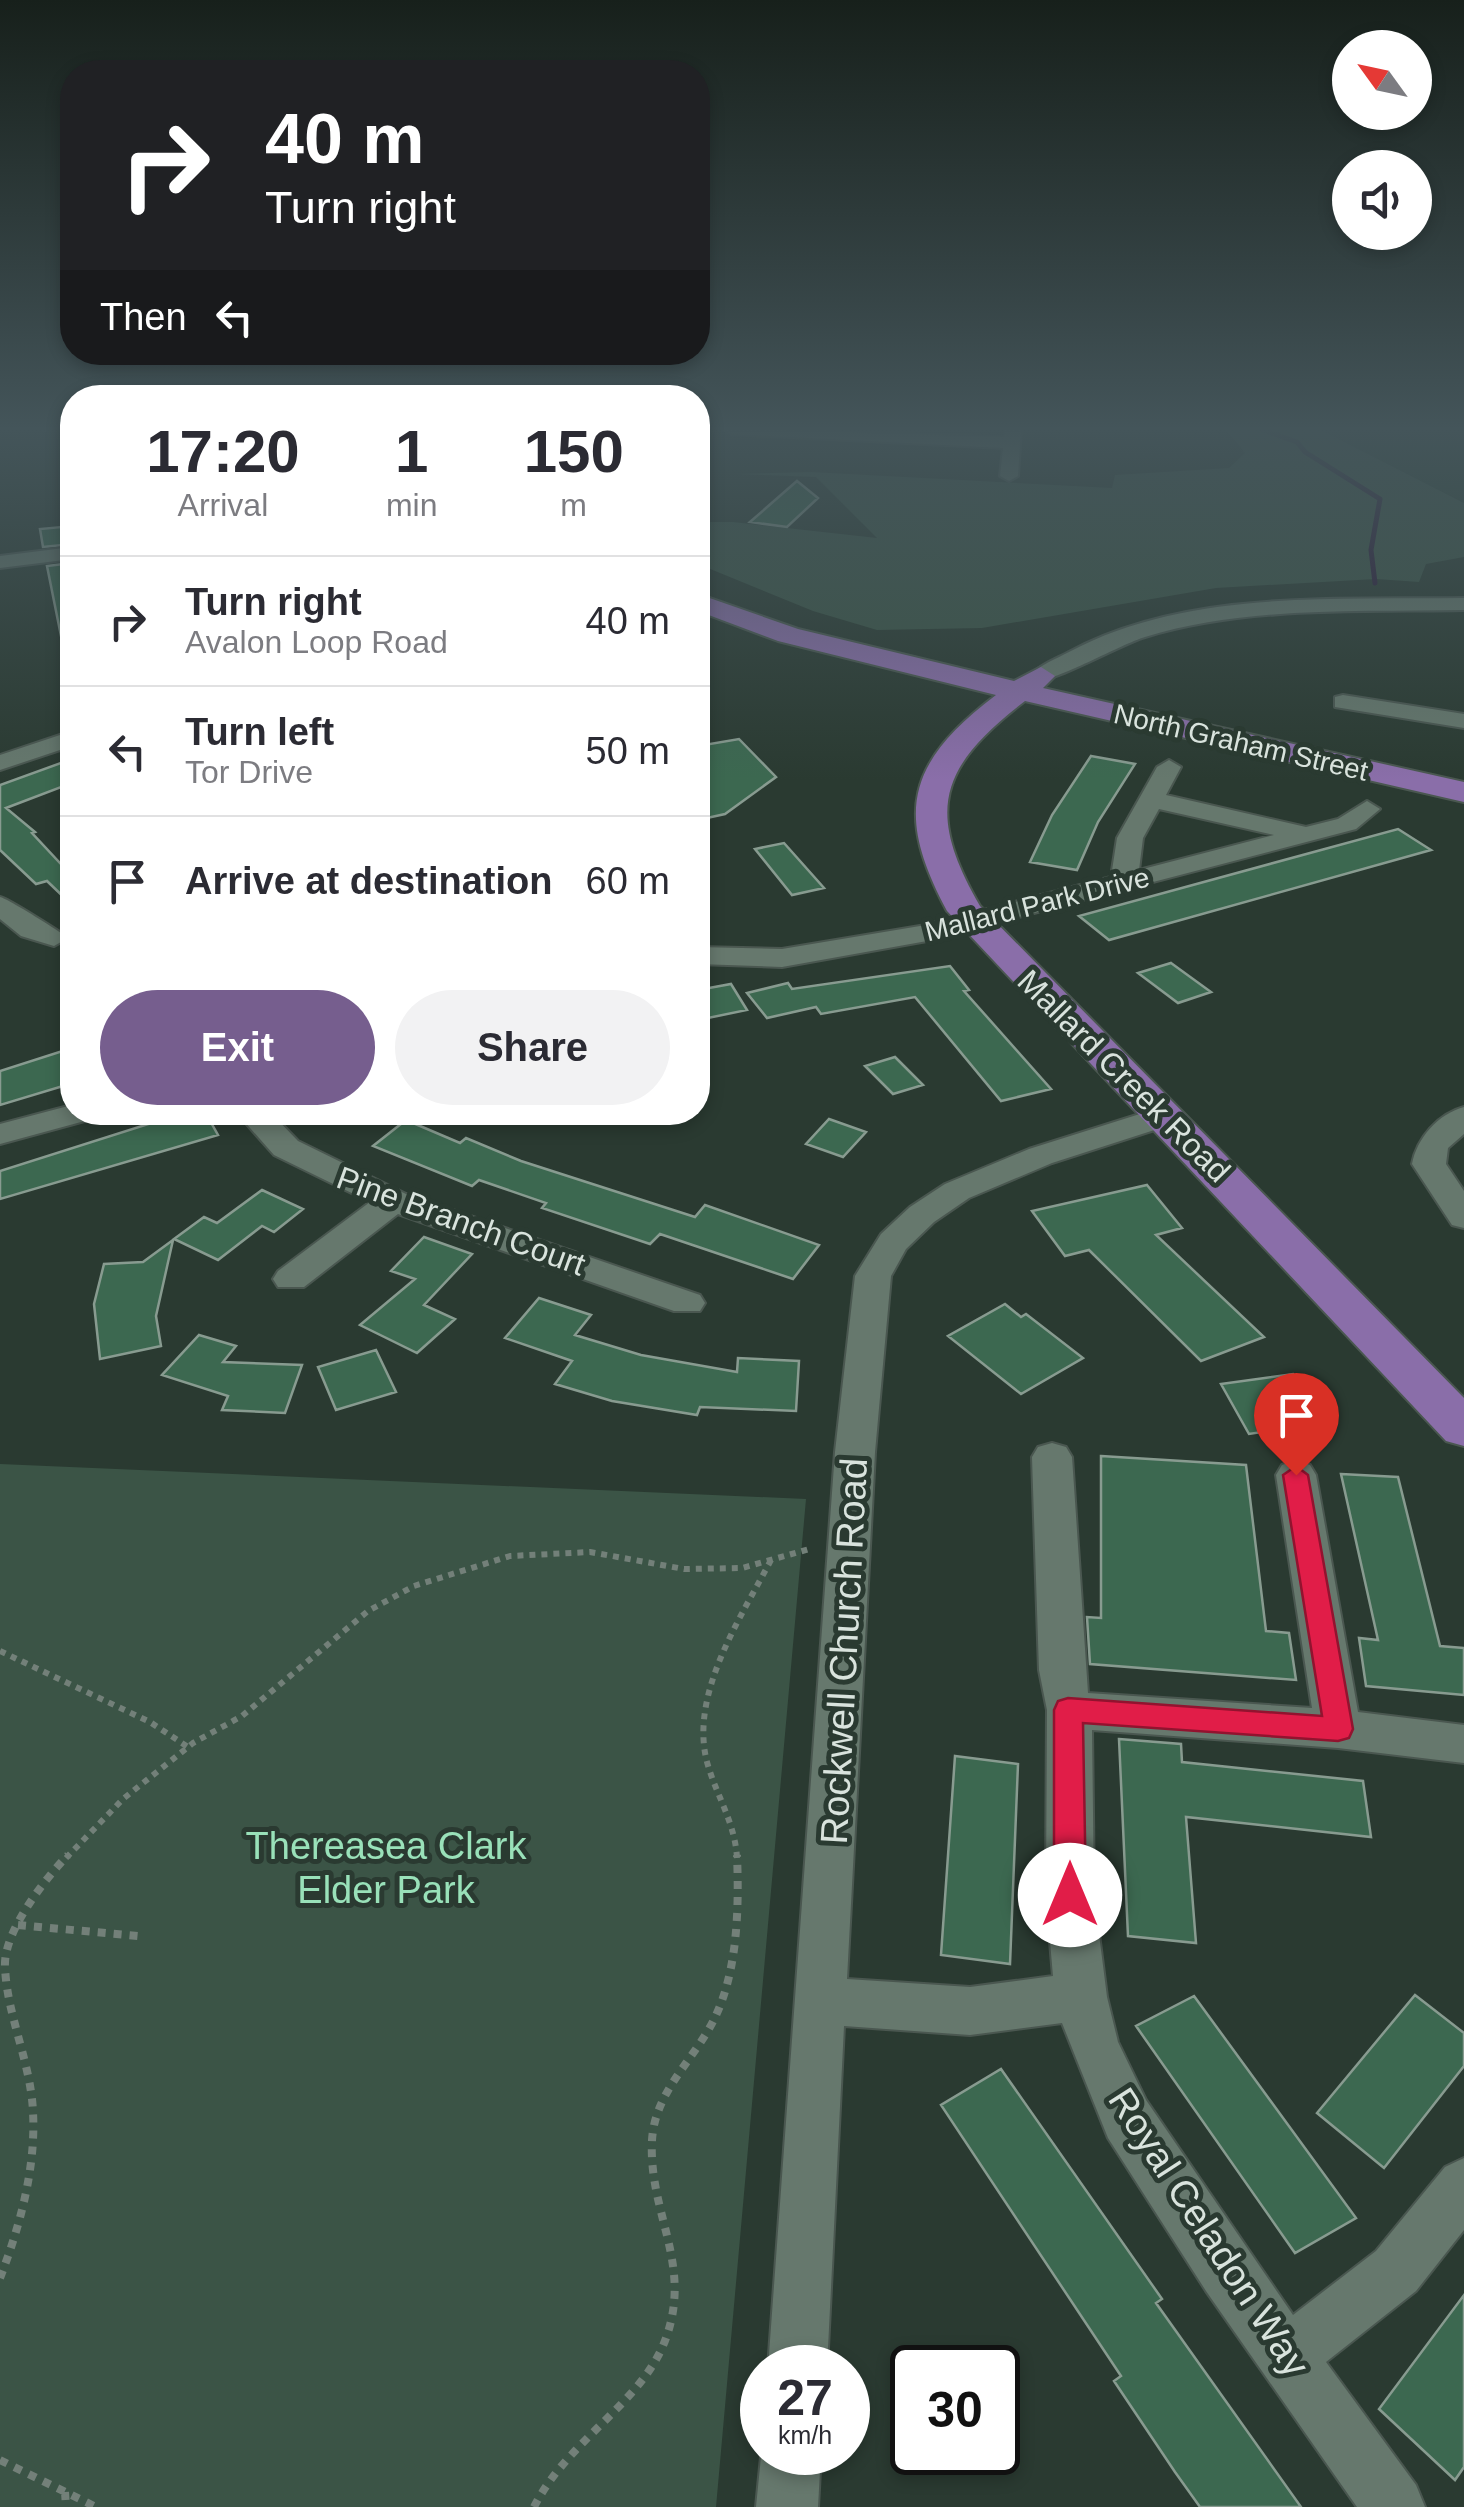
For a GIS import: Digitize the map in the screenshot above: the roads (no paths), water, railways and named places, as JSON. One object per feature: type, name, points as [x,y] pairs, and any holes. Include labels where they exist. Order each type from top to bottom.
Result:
[{"type":"main road","points":[[710,582],[846,629],[1030,684]]},
{"type":"main road","points":[[710,606],[847,652],[1030,684]]},
{"type":"main road","name":"North Graham Street","points":[[1030,684],[1464,767]]},
{"type":"main road","name":"North Graham Street","points":[[1030,684],[1464,792]]},
{"type":"main road","name":"Mallard Creek Road","points":[[1030,684],[957,748],[931,801],[931,840],[972,922],[1464,1428]]},
{"type":"street","points":[[0,562],[60,554]]},
{"type":"street","points":[[1030,684],[1105,642],[1207,619],[1464,604]]},
{"type":"street","points":[[1342,702],[1464,722]]},
{"type":"street","points":[[0,763],[60,742]]},
{"type":"street","points":[[1124,881],[1130,838],[1169,767]]},
{"type":"street","points":[[1150,798],[1306,835]]},
{"type":"street","name":"Mallard Park Drive","points":[[710,956],[801,956],[972,922],[1347,824],[1367,810]]},
{"type":"street","points":[[0,905],[31,930],[54,938]]},
{"type":"street","points":[[1464,1116],[1432,1145],[1429,1164],[1464,1217]]},
{"type":"street","name":"Rockwell Church Road","points":[[799,2345],[850,1541],[872,1276],[883,1249],[928,1206],[963,1188],[1162,1117]]},
{"type":"street","points":[[0,1134],[60,1118]]},
{"type":"street","name":"Pine Branch Court","points":[[264,1125],[286,1148],[394,1201],[687,1303]]},
{"type":"street","points":[[291,1279],[394,1201]]},
{"type":"street","name":"Royal Celadon Way","points":[[1052,1457],[1061,1670],[1068,1710],[1070,1895],[1081,1997],[1093,2045],[1127,2119],[1226,2272],[1288,2353],[1394,2507]]},
{"type":"street","points":[[1296,1475],[1338,1729]]},
{"type":"street","points":[[1068,1710],[1338,1729],[1464,1744]]},
{"type":"street","points":[[823,2001],[938,2010],[1019,2006],[1081,1997]]},
{"type":"street","points":[[1288,2353],[1356,2308],[1396,2271],[1464,2186]]},
{"type":"street","points":[[787,2507],[789,2475]]},
{"type":"waterway","points":[[1372,546],[1375,583]]},
{"type":"park label","name":"Thereasea Clark Elder Park","points":[[386,1868]]}]
